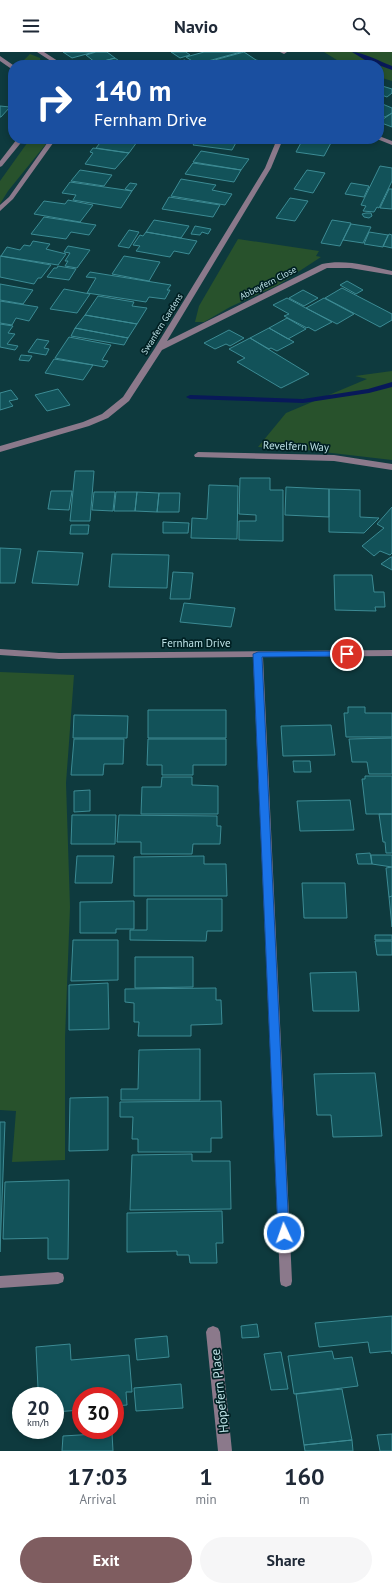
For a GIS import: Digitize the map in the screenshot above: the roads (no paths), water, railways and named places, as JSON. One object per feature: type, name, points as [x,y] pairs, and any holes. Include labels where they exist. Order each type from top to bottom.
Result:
[{"type":"street","points":[[40,52],[52,60]]},
{"type":"street","points":[[0,58],[8,64]]},
{"type":"street","points":[[0,165],[17,144]]},
{"type":"street","points":[[0,209],[11,198],[49,144]]},
{"type":"street","name":"Swanfern Gardens","points":[[0,449],[86,424],[105,416],[126,399],[159,348],[268,168],[278,144]]},
{"type":"street","name":"Abbeyfern Close","points":[[159,348],[325,266],[355,266],[392,273]]},
{"type":"street","name":"Revelfern Way","points":[[198,455],[334,458],[392,467]]},
{"type":"street","name":"Fernham Drive","points":[[0,652],[59,656],[392,653]]},
{"type":"street","points":[[258,654],[286,1281]]},
{"type":"street","points":[[0,1282],[58,1278]]},
{"type":"street","name":"Hopefern Place","points":[[213,1332],[225,1451]]},
{"type":"waterway","points":[[355,52],[370,60]]},
{"type":"waterway","points":[[384,65],[392,68]]},
{"type":"waterway","points":[[190,397],[303,401],[369,391],[392,384]]}]
